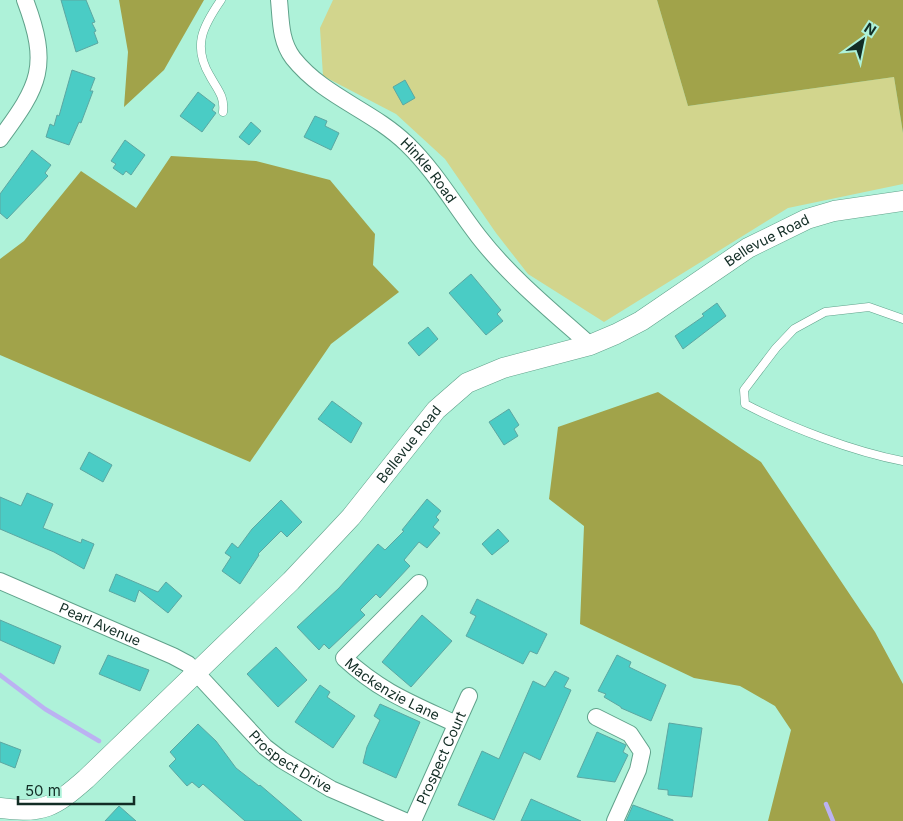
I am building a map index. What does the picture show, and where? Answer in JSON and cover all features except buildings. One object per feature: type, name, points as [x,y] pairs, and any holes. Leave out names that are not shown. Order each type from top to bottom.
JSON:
[{"type":"street","points":[[0,139],[27,102],[36,81],[39,64],[38,43],[25,0]]},
{"type":"street","name":"Hinkle Road","points":[[280,0],[284,42],[305,72],[338,99],[388,128],[410,147],[420,157],[479,238],[502,264],[590,345]]},
{"type":"street","name":"Bellevue Road","points":[[0,808],[36,817],[52,804],[69,794],[197,672],[343,527],[378,485],[425,422],[450,396],[467,383],[485,375],[590,345],[641,320],[726,263],[779,232],[834,211],[903,201]]},
{"type":"street","name":"Pearl Avenue","points":[[0,581],[173,656],[197,672]]},
{"type":"street","name":"Mackenzie Lane","points":[[419,583],[344,658],[372,683],[389,694],[456,724]]},
{"type":"street","name":"Prospect Drive","points":[[197,672],[205,684],[258,740],[282,760],[331,789],[405,821]]},
{"type":"street","name":"Prospect Court","points":[[413,821],[469,696]]},
{"type":"street","points":[[596,717],[630,734],[642,752],[638,770],[615,821]]},
{"type":"lane","points":[[221,0],[209,18],[200,44],[210,76],[221,91],[224,112]]},
{"type":"lane","points":[[903,319],[869,307],[825,312],[794,329],[776,348],[744,390],[745,404],[775,419],[881,457],[903,461]]},
{"type":"green space","points":[[333,0],[657,0],[688,106],[894,77],[903,133],[903,184],[788,208],[604,322],[528,274],[496,233],[445,159],[396,114],[323,76],[320,28]]},
{"type":"shaded area","points":[[119,0],[204,0],[164,70],[124,107],[128,52]]},
{"type":"shaded area","points":[[657,0],[903,0],[903,133],[894,77],[688,106]]},
{"type":"shaded area","points":[[171,156],[256,161],[330,180],[375,234],[373,265],[399,292],[331,344],[250,462],[0,355],[0,259],[24,241],[81,171],[136,208]]},
{"type":"shaded area","points":[[658,392],[761,462],[875,632],[903,684],[903,821],[768,821],[791,730],[775,706],[740,686],[694,678],[580,624],[584,526],[549,499],[558,427]]},
{"type":"waterway","points":[[0,675],[45,709],[99,741]]},
{"type":"waterway","points":[[826,804],[833,821]]}]
